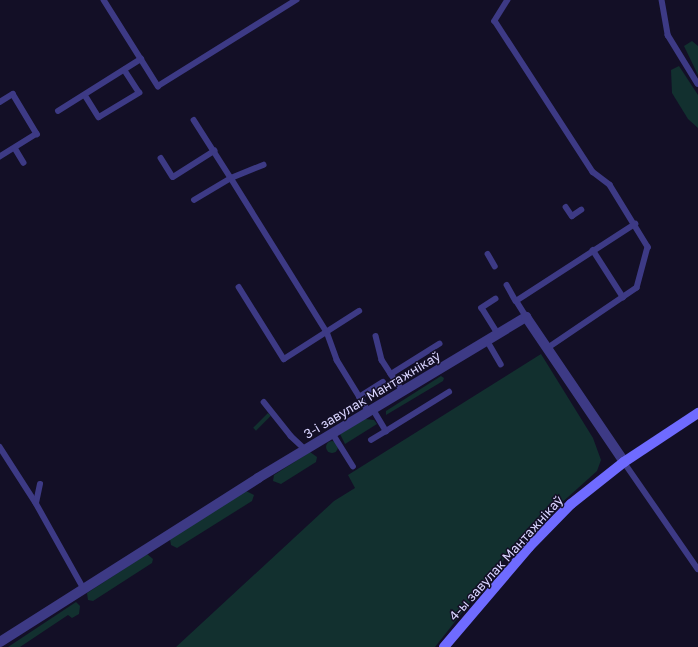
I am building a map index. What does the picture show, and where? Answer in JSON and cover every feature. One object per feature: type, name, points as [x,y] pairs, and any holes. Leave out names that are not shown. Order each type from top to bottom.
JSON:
[{"type":"street","points":[[526,317],[624,462]]},
{"type":"street","name":"3-і завулак Мантажнікаў","points":[[0,642],[83,587],[526,317]]},
{"type":"street","name":"4-ы завулак Мантажнікаў","points":[[445,647],[529,547],[571,504],[624,462],[698,413]]},
{"type":"lane","points":[[104,0],[158,86],[296,0]]},
{"type":"lane","points":[[508,0],[495,21],[593,172],[610,185],[648,247],[637,288],[547,349]]},
{"type":"lane","points":[[662,0],[668,36],[698,84]]},
{"type":"lane","points":[[58,111],[141,59]]},
{"type":"lane","points":[[85,95],[99,117],[139,93],[124,70]]},
{"type":"lane","points":[[0,102],[13,94],[37,134],[0,157]]},
{"type":"lane","points":[[194,120],[327,332],[337,360],[359,397],[386,431]]},
{"type":"lane","points":[[15,148],[24,163]]},
{"type":"lane","points":[[161,158],[173,177],[214,151]]},
{"type":"lane","points":[[194,200],[231,178],[264,165]]},
{"type":"lane","points":[[566,207],[572,216],[581,210]]},
{"type":"lane","points":[[516,301],[635,224]]},
{"type":"lane","points":[[593,250],[623,297]]},
{"type":"lane","points":[[488,254],[495,266]]},
{"type":"lane","points":[[507,285],[526,317]]},
{"type":"lane","points":[[239,287],[284,358],[359,311]]},
{"type":"lane","points":[[496,299],[482,308],[498,334]]},
{"type":"lane","points":[[376,336],[382,360],[403,391]]},
{"type":"lane","points":[[487,340],[501,364]]},
{"type":"lane","points":[[391,374],[438,344]]},
{"type":"lane","points":[[359,397],[383,382]]},
{"type":"lane","points":[[371,440],[449,392]]},
{"type":"lane","points":[[264,402],[291,436],[306,450]]},
{"type":"lane","points":[[332,434],[353,466]]},
{"type":"lane","points":[[0,447],[36,503],[83,587]]},
{"type":"lane","points":[[624,462],[698,569]]},
{"type":"lane","points":[[36,503],[40,484]]},
{"type":"green space","points":[[692,41],[698,46],[698,75],[684,46]]},
{"type":"green space","points":[[679,66],[698,95],[698,128],[688,119],[672,93],[671,70]]},
{"type":"green space","points":[[541,354],[593,438],[601,460],[597,471],[518,542],[435,647],[176,647],[334,501],[355,488],[348,475]]},
{"type":"green space","points":[[441,376],[444,378],[443,381],[386,415],[386,411]]},
{"type":"green space","points":[[268,413],[271,416],[256,431],[253,428]]},
{"type":"green space","points":[[365,419],[374,420],[377,424],[345,444],[340,434]]},
{"type":"green space","points":[[332,441],[336,443],[338,447],[336,451],[332,453],[328,451],[326,447],[328,443]]},
{"type":"green space","points":[[310,452],[317,457],[316,462],[281,484],[273,481],[274,475]]},
{"type":"green space","points":[[246,491],[254,495],[252,501],[177,548],[171,545],[170,539]]},
{"type":"green space","points":[[147,554],[153,559],[152,563],[93,601],[88,600],[87,593]]},
{"type":"green space","points":[[76,602],[80,606],[79,614],[72,618],[68,615],[20,647],[8,647]]}]
